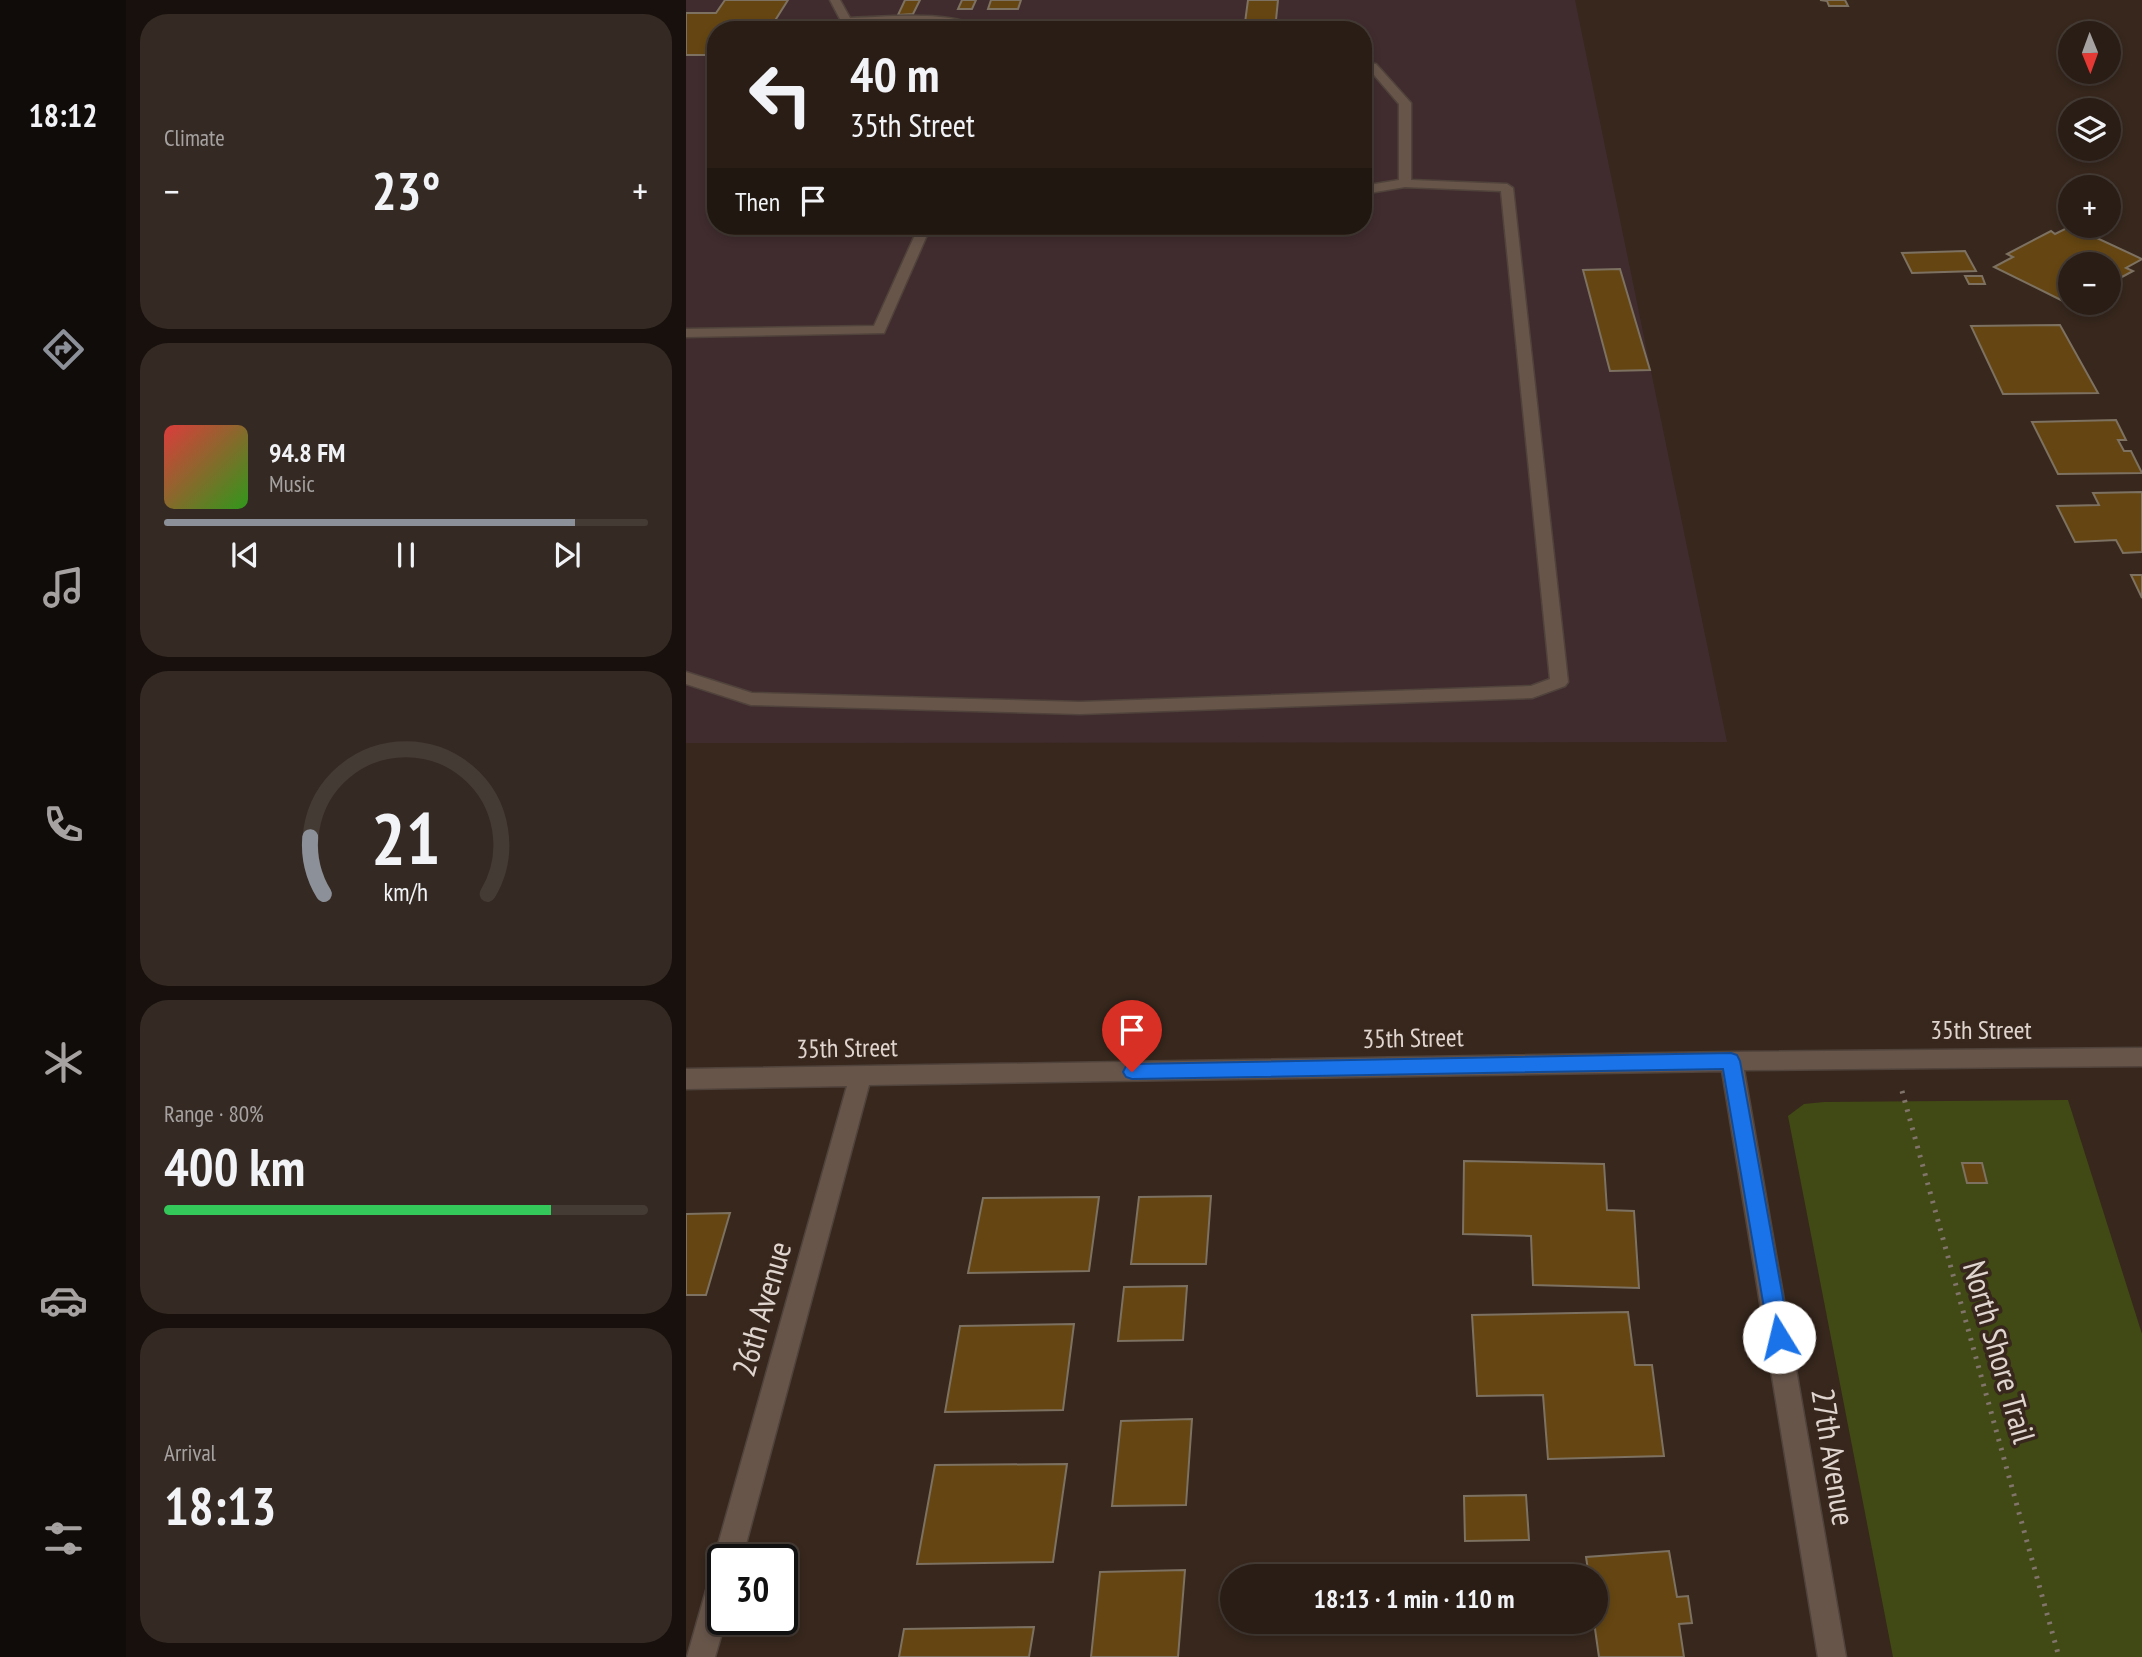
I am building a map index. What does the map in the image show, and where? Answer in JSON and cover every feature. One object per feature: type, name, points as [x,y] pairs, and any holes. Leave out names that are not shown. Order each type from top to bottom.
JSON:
[{"type":"street","points":[[835,0],[846,21]]},
{"type":"street","points":[[1372,66],[1405,103],[1405,183]]},
{"type":"street","points":[[686,678],[751,699],[1080,708],[1532,692],[1559,682],[1507,188],[1405,183],[1372,188]]},
{"type":"street","points":[[686,333],[878,330],[921,235]]},
{"type":"street","name":"35th Street","points":[[686,1079],[1731,1061],[2142,1057]]},
{"type":"street","name":"27th Avenue","points":[[1731,1061],[1744,1124],[1832,1657]]},
{"type":"street","name":"26th Avenue","points":[[732,1544],[841,1156],[860,1076]]},
{"type":"street","points":[[701,1657],[707,1635]]},
{"type":"path","name":"North Shore Trail","points":[[1895,1059],[1910,1124],[2059,1657]]},
{"type":"shaded area","points":[[686,0],[1575,0],[1727,742],[686,743]]},
{"type":"green space","points":[[2068,1100],[2142,1334],[2142,1657],[1893,1657],[1788,1116],[1804,1104],[1824,1102]]},
{"type":"building","points":[[725,0],[788,0],[775,21],[707,21],[707,55],[686,55],[686,13],[716,13]]},
{"type":"building","points":[[905,0],[920,0],[913,14],[898,15]]},
{"type":"building","points":[[962,0],[976,0],[972,9],[958,9]]},
{"type":"building","points":[[991,0],[1021,0],[1018,9],[988,9]]},
{"type":"building","points":[[1248,0],[1278,0],[1276,21],[1245,21]]},
{"type":"building","points":[[1820,0],[1845,0],[1848,6],[1829,6],[1827,1]]},
{"type":"building","points":[[2051,231],[2058,232],[2058,238],[2097,238],[2142,259],[2126,268],[2133,271],[2121,278],[2121,252],[2058,252],[2058,299],[1994,267],[2013,257],[2007,254]]},
{"type":"building","points":[[1965,251],[1976,271],[1912,273],[1902,253]]},
{"type":"building","points":[[1620,269],[1650,370],[1610,371],[1583,270]]},
{"type":"building","points":[[1965,276],[1982,276],[1985,284],[1969,284]]},
{"type":"building","points":[[2060,325],[2098,393],[2003,394],[1971,326]]},
{"type":"building","points":[[2116,420],[2126,440],[2118,440],[2124,451],[2131,451],[2142,473],[2058,474],[2032,422]]},
{"type":"building","points":[[2142,492],[2142,552],[2123,553],[2116,540],[2075,542],[2057,506],[2099,505],[2093,493]]},
{"type":"building","points":[[2131,575],[2142,575],[2142,598]]},
{"type":"building","points":[[1464,1161],[1604,1164],[1607,1210],[1634,1211],[1639,1288],[1533,1285],[1531,1236],[1463,1234]]},
{"type":"building","points":[[1962,1163],[1982,1163],[1987,1183],[1967,1183]]},
{"type":"building","points":[[1211,1196],[1206,1264],[1131,1264],[1139,1197]]},
{"type":"building","points":[[1099,1197],[1089,1271],[968,1273],[983,1198]]},
{"type":"building","points":[[730,1213],[706,1295],[686,1295],[686,1214]]},
{"type":"building","points":[[1187,1286],[1183,1340],[1118,1341],[1124,1287]]},
{"type":"building","points":[[1628,1312],[1635,1365],[1652,1365],[1664,1456],[1548,1459],[1543,1395],[1477,1396],[1472,1315]]},
{"type":"building","points":[[1074,1324],[1063,1410],[945,1412],[960,1326]]},
{"type":"building","points":[[1192,1419],[1186,1505],[1112,1506],[1121,1421]]},
{"type":"building","points":[[1067,1464],[1053,1562],[917,1564],[935,1465]]},
{"type":"building","points":[[1526,1495],[1529,1540],[1465,1541],[1464,1496]]},
{"type":"building","points":[[1669,1551],[1677,1597],[1688,1596],[1692,1623],[1679,1624],[1684,1657],[1599,1657],[1596,1634],[1608,1634],[1608,1564],[1587,1564],[1586,1557]]},
{"type":"building","points":[[1185,1570],[1178,1657],[1091,1657],[1100,1572]]},
{"type":"building","points":[[1034,1627],[1029,1657],[899,1657],[904,1629]]},
{"type":"route","points":[[1132,1072],[1731,1061],[1779,1337]]}]
